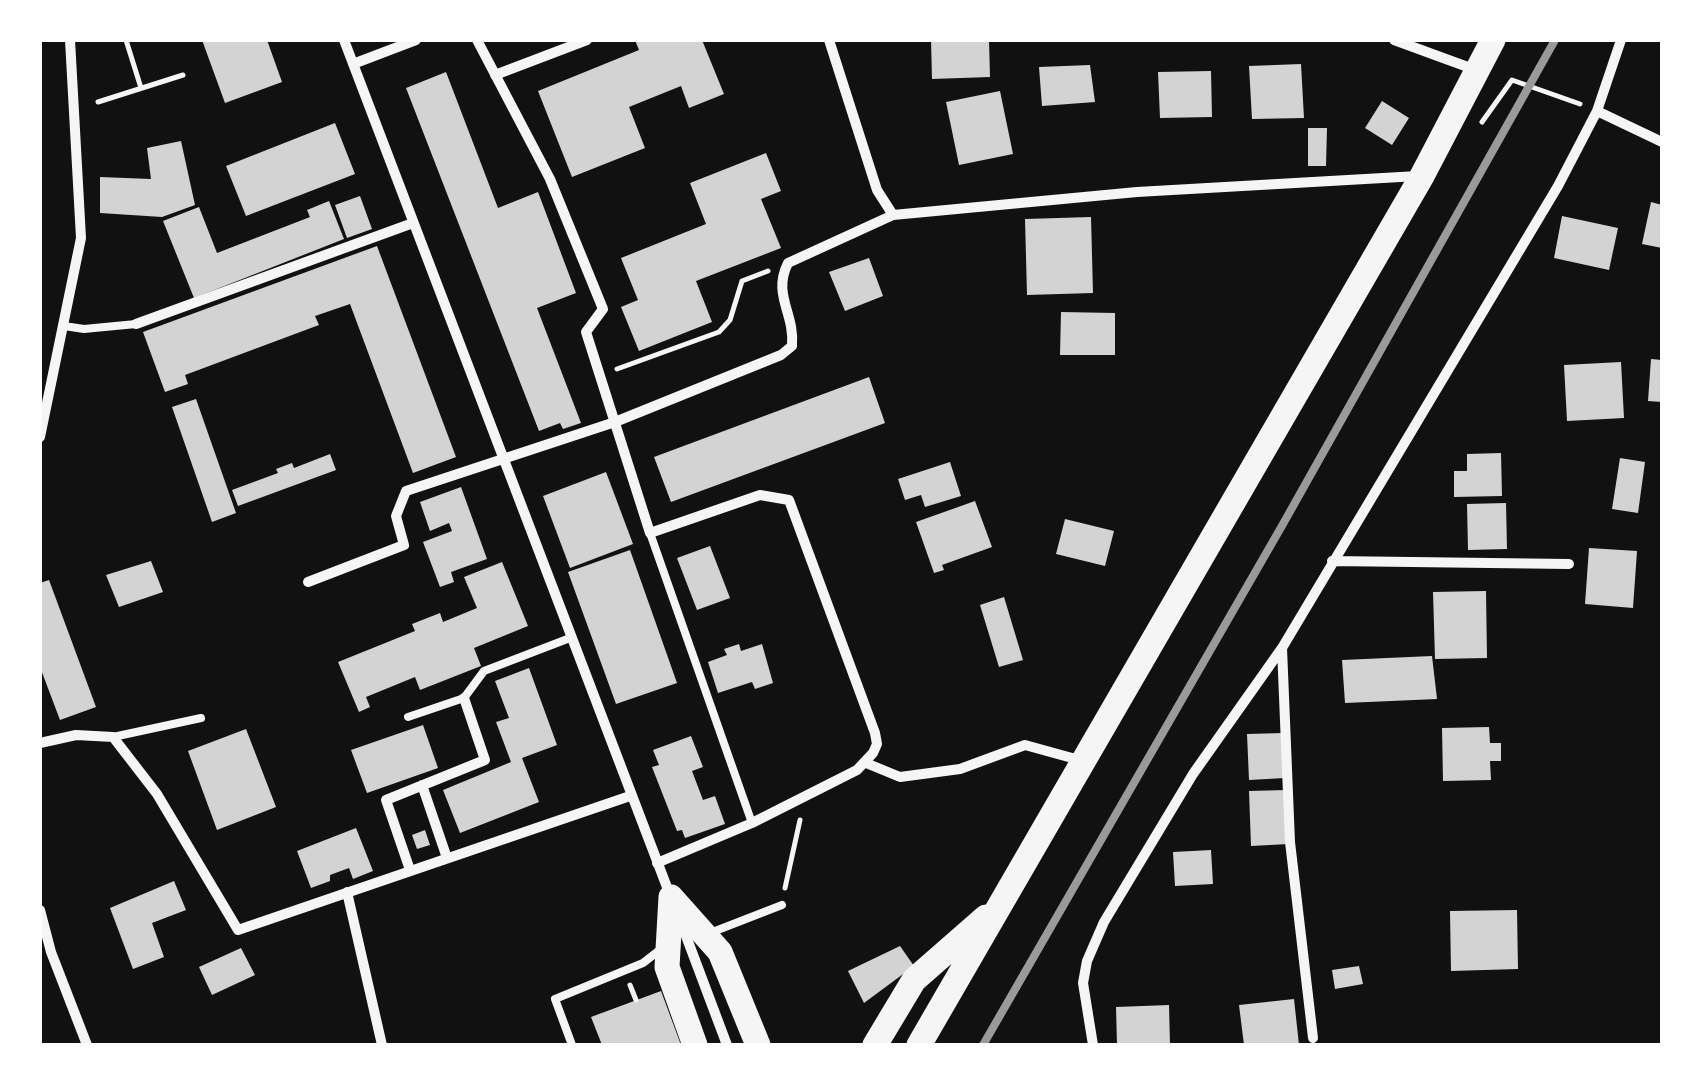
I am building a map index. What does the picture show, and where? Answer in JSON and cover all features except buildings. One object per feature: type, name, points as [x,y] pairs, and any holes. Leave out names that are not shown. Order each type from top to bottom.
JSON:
[{"type":"main road","points":[[919,1045],[1422,176],[1494,40]]},
{"type":"main road","points":[[671,897],[720,952],[758,1045]]},
{"type":"main road","points":[[671,897],[667,967],[694,1045]]},
{"type":"main road","points":[[875,1045],[914,980],[1002,904]]},
{"type":"street","points":[[40,437],[81,238],[70,40]]},
{"type":"street","points":[[344,40],[727,1045]]},
{"type":"street","points":[[353,64],[416,40]]},
{"type":"street","points":[[477,40],[550,179],[603,309],[586,332],[650,533],[760,495],[789,500],[875,732],[877,744],[866,763],[752,824],[657,864]]},
{"type":"street","points":[[495,75],[587,40]]},
{"type":"street","points":[[829,40],[877,190],[893,216]]},
{"type":"street","points":[[1394,40],[1476,70]]},
{"type":"street","points":[[1093,1045],[1083,983],[1087,962],[1104,922],[1193,774],[1282,648],[1558,186],[1596,112],[1621,40]]},
{"type":"street","points":[[1596,112],[1662,142]]},
{"type":"street","points":[[308,582],[404,545],[396,516],[406,492],[614,422],[781,355],[792,346],[793,333],[782,294],[781,278],[788,262],[893,216],[1137,192],[1422,176]]},
{"type":"street","points":[[136,324],[413,224]]},
{"type":"street","points":[[1332,561],[1569,564]]},
{"type":"street","points":[[1282,648],[1290,842],[1313,1038]]},
{"type":"street","points":[[410,870],[386,800],[485,760],[464,698]]},
{"type":"street","points":[[40,743],[76,735],[114,737],[157,794],[238,930],[630,796]]},
{"type":"street","points":[[866,763],[900,777],[960,769],[1025,745],[1084,761]]},
{"type":"street","points":[[422,785],[447,858]]},
{"type":"street","points":[[347,892],[382,1045]]},
{"type":"street","points":[[40,910],[51,952],[87,1045]]},
{"type":"lane","points":[[64,326],[84,330],[136,324]]},
{"type":"lane","points":[[650,533],[752,824]]},
{"type":"lane","points":[[408,717],[464,698],[484,671],[570,638]]},
{"type":"lane","points":[[114,737],[201,718]]},
{"type":"lane","points":[[706,934],[782,905]]},
{"type":"lane","points":[[572,1045],[555,999],[644,963],[669,943]]},
{"type":"path","points":[[126,40],[141,88]]},
{"type":"path","points":[[98,102],[183,75]]},
{"type":"path","points":[[1480,125],[1512,80],[1596,112]]},
{"type":"path","points":[[600,376],[719,332],[730,320],[742,281],[788,262]]},
{"type":"path","points":[[782,905],[805,796]]},
{"type":"railway","points":[[983,1045],[1283,524],[1555,40]]}]
